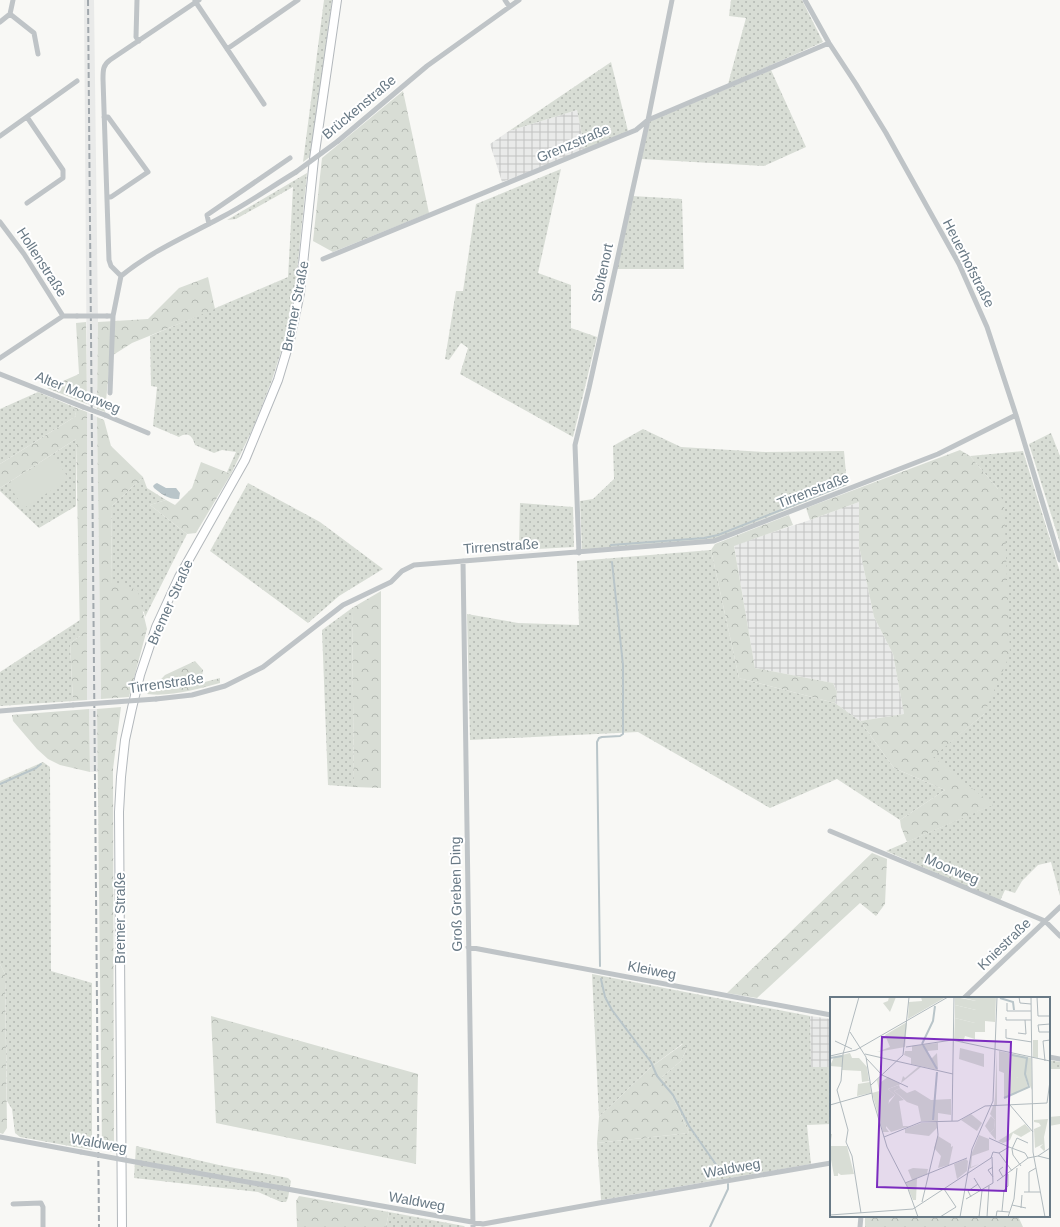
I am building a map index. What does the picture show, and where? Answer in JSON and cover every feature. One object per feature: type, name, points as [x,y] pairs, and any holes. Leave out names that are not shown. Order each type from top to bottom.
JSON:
[{"type":"main road","name":"Bremer Straße","points":[[122,1227],[119,812],[125,740],[140,675],[156,627],[178,576],[246,460],[278,380],[290,340],[300,293],[314,159],[336,0]]},
{"type":"street","points":[[0,22],[10,14],[13,0]]},
{"type":"street","points":[[137,0],[136,37],[139,41]]},
{"type":"street","points":[[226,49],[298,0]]},
{"type":"street","points":[[505,0],[509,6]]},
{"type":"street","name":"Brückenstraße","points":[[121,276],[161,248],[209,224],[296,172],[338,141],[427,66],[519,0]]},
{"type":"street","name":"Stoltenort","points":[[580,553],[574,445],[589,388],[648,120],[672,0]]},
{"type":"street","name":"Heuerhofstraße","points":[[805,0],[829,43],[886,133],[959,264],[987,327],[1016,415],[1060,560]]},
{"type":"street","points":[[110,393],[113,316],[121,276],[111,266],[109,260],[102,79],[106,63],[196,1],[226,49],[264,104]]},
{"type":"street","points":[[10,14],[34,33],[38,54]]},
{"type":"street","name":"Grenzstraße","points":[[323,259],[636,130],[648,120],[829,43]]},
{"type":"street","points":[[0,136],[77,82]]},
{"type":"street","points":[[27,117],[63,170],[63,178],[27,203]]},
{"type":"street","points":[[104,117],[108,117],[148,172],[111,197],[107,197]]},
{"type":"street","points":[[209,224],[207,215],[290,158]]},
{"type":"street","name":"Hollenstraße","points":[[0,222],[24,254],[63,316]]},
{"type":"street","points":[[0,358],[63,316],[113,316]]},
{"type":"street","name":"Alter Moorweg","points":[[0,374],[148,433]]},
{"type":"street","name":"Tirrenstraße","points":[[0,711],[192,695],[225,686],[263,667],[343,605],[391,582],[402,571],[414,565],[580,553],[714,541],[938,454],[1016,415]]},
{"type":"street","name":"Groß Greben Ding","points":[[463,561],[473,1225]]},
{"type":"street","name":"Moorweg","points":[[830,831],[1045,921],[1060,936]]},
{"type":"street","name":"Kniestraße","points":[[965,997],[1060,907]]},
{"type":"street","name":"Kleiweg","points":[[468,947],[830,1015]]},
{"type":"street","points":[[1050,1056],[1060,1059]]},
{"type":"street","name":"Waldweg","points":[[0,1137],[473,1225],[830,1163]]},
{"type":"street","points":[[13,1204],[41,1203],[43,1207],[43,1227]]},
{"type":"street","points":[[860,1227],[861,1217]]},
{"type":"shaded area","points":[[84,0],[94,0],[98,322],[97,409],[87,404]]},
{"type":"shaded area","points":[[577,110],[585,150],[502,182],[490,144],[509,131]]},
{"type":"shaded area","points":[[87,412],[97,417],[101,699],[87,700]]},
{"type":"shaded area","points":[[859,502],[859,546],[874,617],[893,654],[904,714],[860,721],[835,703],[837,692],[833,683],[755,668],[734,545]]},
{"type":"shaded area","points":[[89,709],[97,709],[98,772],[90,772]]},
{"type":"shaded area","points":[[810,1016],[830,1019],[830,1067],[811,1067]]},
{"type":"green space","points":[[324,0],[332,0],[311,156],[303,162]]},
{"type":"green space","points":[[731,0],[802,0],[823,42],[728,84],[746,18],[729,16]]},
{"type":"green space","points":[[611,62],[628,131],[585,150],[577,110],[509,131]]},
{"type":"green space","points":[[771,70],[806,147],[764,166],[641,159],[650,121]]},
{"type":"green space","points":[[403,91],[429,213],[333,252],[313,241],[322,158]]},
{"type":"green space","points":[[561,169],[538,273],[571,285],[571,328],[597,337],[573,437],[460,374],[468,348],[461,343],[449,360],[445,359],[456,291],[463,291],[476,204]]},
{"type":"green space","points":[[307,173],[295,292],[285,339],[272,380],[253,428],[231,474],[227,472],[236,452],[222,450],[214,453],[195,445],[189,435],[179,437],[153,426],[157,387],[151,386],[150,336],[288,277],[293,187],[236,219],[227,220]]},
{"type":"green space","points":[[633,196],[682,199],[684,269],[616,269]]},
{"type":"green space","points":[[208,277],[215,309],[132,343],[110,357],[105,412],[97,409],[98,322],[148,319],[179,288]]},
{"type":"green space","points":[[86,322],[87,404],[47,388],[79,374],[76,323]]},
{"type":"green space","points":[[38,392],[74,407],[76,416],[0,464],[0,409]]},
{"type":"green space","points":[[74,407],[87,412],[87,700],[73,701],[70,643],[80,636],[76,439],[0,488],[0,464],[76,416]]},
{"type":"green space","points":[[97,417],[104,420],[111,446],[143,477],[112,506],[111,584],[126,585],[138,591],[147,629],[129,697],[101,699]]},
{"type":"green space","points":[[643,429],[681,447],[765,452],[844,451],[847,485],[714,539],[582,550],[580,501],[593,499],[614,479],[613,446]]},
{"type":"green space","points":[[1051,433],[1060,456],[1060,543],[1029,444]]},
{"type":"green space","points":[[76,439],[76,506],[39,528],[0,491],[0,488]]},
{"type":"green space","points":[[960,450],[970,456],[998,489],[1004,504],[1010,654],[984,714],[933,757],[993,805],[907,842],[900,820],[945,790],[894,768],[860,721],[904,714],[893,654],[874,617],[859,546],[859,502],[810,520],[806,508]]},
{"type":"green space","points":[[1023,451],[1060,572],[1060,896],[1051,862],[1038,865],[1022,881],[1015,893],[1005,890],[1000,901],[886,851],[992,805],[932,757],[984,714],[998,489],[970,456]]},
{"type":"green space","points":[[53,455],[69,479],[24,508],[8,484]]},
{"type":"green space","points":[[201,462],[231,474],[196,533],[187,534],[150,505],[166,500],[175,505],[192,488]]},
{"type":"green space","points":[[143,477],[147,488],[166,500],[150,505],[187,534],[145,617],[144,612],[111,585],[112,506]]},
{"type":"green space","points":[[248,483],[320,522],[383,569],[339,596],[308,623],[210,551]]},
{"type":"green space","points":[[520,503],[573,507],[574,547],[519,550]]},
{"type":"green space","points":[[789,515],[793,525],[734,546],[755,668],[833,683],[837,692],[835,703],[739,678],[711,550],[715,544]]},
{"type":"green space","points":[[711,550],[739,678],[835,703],[860,721],[894,768],[945,790],[900,820],[837,779],[770,808],[638,732],[470,740],[467,614],[518,623],[579,625],[577,561]]},
{"type":"green space","points":[[381,591],[381,788],[354,787],[352,608]]},
{"type":"green space","points":[[352,608],[354,787],[328,785],[322,630]]},
{"type":"green space","points":[[80,620],[80,636],[70,643],[73,701],[0,706],[0,672]]},
{"type":"green space","points":[[195,661],[203,670],[201,683],[220,678],[220,683],[175,693],[156,695],[147,694],[165,675]]},
{"type":"green space","points":[[121,707],[113,769],[114,1152],[102,1150],[97,709]]},
{"type":"green space","points":[[89,709],[90,772],[60,765],[48,759],[37,749],[13,721],[12,715]]},
{"type":"green space","points":[[43,762],[50,767],[51,971],[92,983],[92,1150],[20,1137],[15,1133],[12,1109],[7,1101],[5,974],[0,964],[0,781]]},
{"type":"green space","points":[[872,853],[887,859],[885,904],[876,916],[860,903],[757,998],[727,993]]},
{"type":"green space","points":[[0,964],[5,974],[7,1128],[3,1134],[0,1133]]},
{"type":"green space","points":[[592,974],[810,1016],[811,1067],[830,1067],[830,1124],[807,1125],[811,1164],[601,1200],[597,1143],[689,1133],[662,1077],[681,1061],[687,1048],[682,1044],[651,1067],[599,1117]]},
{"type":"green space","points":[[211,1016],[418,1074],[416,1164],[216,1123]]},
{"type":"green space","points":[[683,1044],[687,1048],[681,1061],[662,1077],[689,1133],[597,1143],[599,1117],[651,1067]]},
{"type":"green space","points":[[1050,1060],[1060,1062],[1060,1069],[1050,1069]]},
{"type":"green space","points":[[1060,1116],[1060,1124],[1050,1126],[1050,1117]]},
{"type":"green space","points":[[136,1146],[219,1165],[288,1178],[291,1181],[288,1198],[286,1202],[281,1202],[258,1192],[134,1178]]},
{"type":"green space","points":[[299,1196],[389,1212],[386,1227],[297,1227],[296,1201]]},
{"type":"green space","points":[[389,1212],[464,1226],[465,1227],[386,1227]]},
{"type":"green space","points":[[865,1217],[1018,1217],[1023,1227],[865,1227]]},
{"type":"water","points":[[157,483],[166,488],[176,488],[180,493],[179,499],[169,498],[154,488],[153,486]]},
{"type":"waterway","points":[[611,545],[704,538],[718,535],[844,485]]},
{"type":"waterway","points":[[600,966],[597,742],[599,738],[602,737],[620,736],[623,734],[623,665],[612,562]]},
{"type":"waterway","points":[[0,784],[36,768],[41,764]]},
{"type":"waterway","points":[[601,979],[605,997],[612,1010],[651,1062],[657,1076],[673,1095],[689,1126],[724,1176]]},
{"type":"waterway","points":[[710,1227],[728,1189],[728,1184]]},
{"type":"railway","points":[[88,0],[99,1227]]}]
